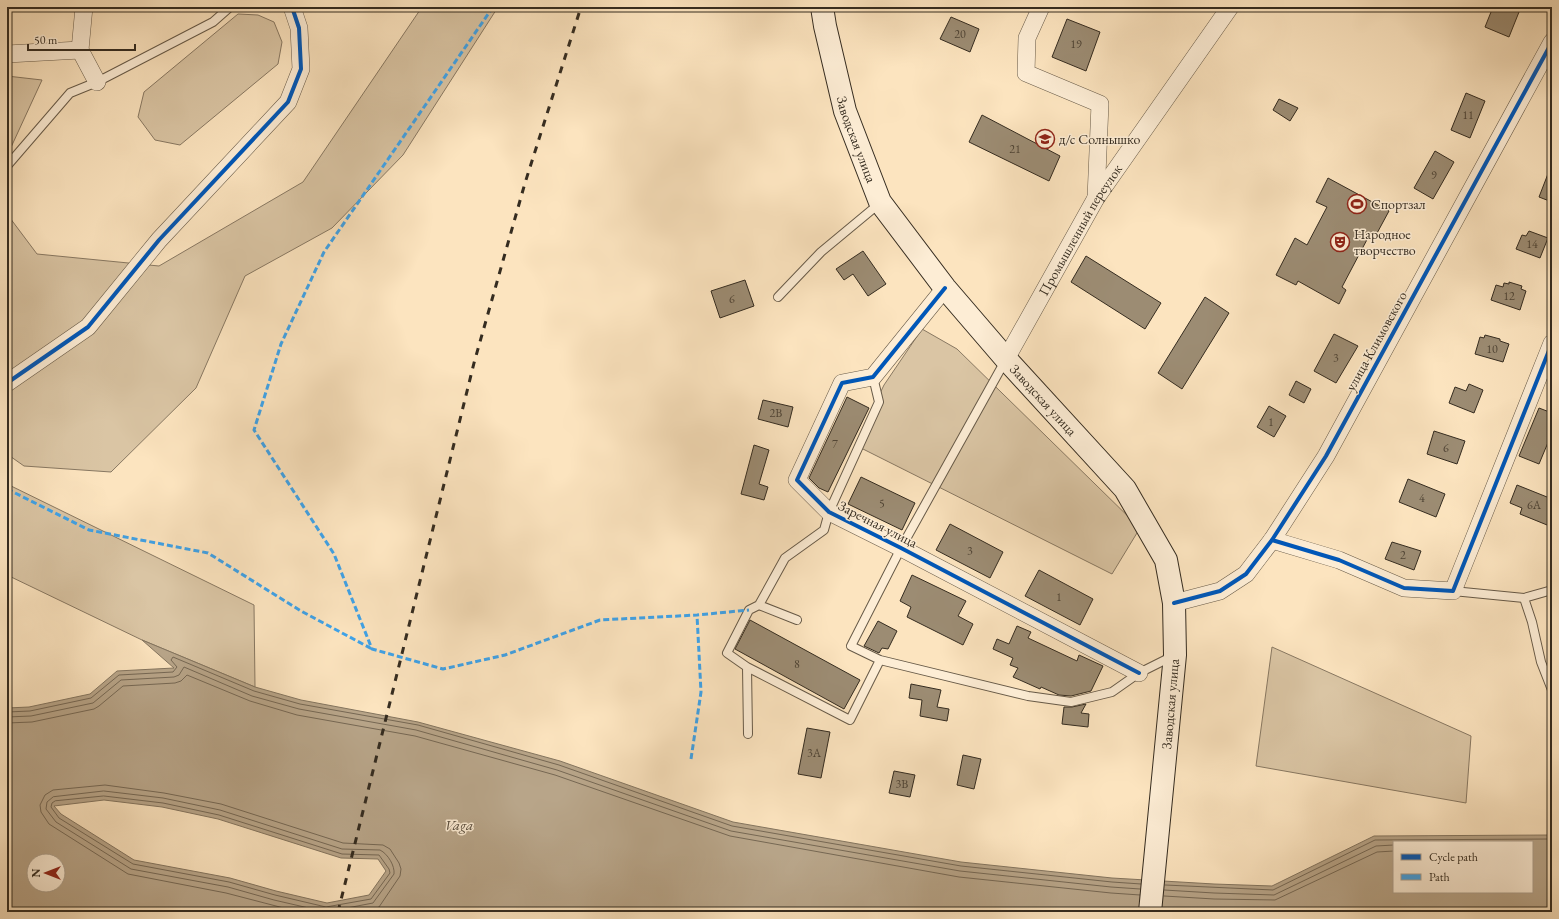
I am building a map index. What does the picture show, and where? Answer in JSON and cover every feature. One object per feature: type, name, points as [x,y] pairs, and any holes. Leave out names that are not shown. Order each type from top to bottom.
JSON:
[{"type":"main road","name":"Заводская улица","points":[[822,7],[845,111],[880,202],[945,288],[1006,359],[1125,489],[1166,560],[1174,603],[1174,655],[1150,912]]},
{"type":"street","points":[[84,7],[80,50],[97,82]]},
{"type":"street","points":[[7,383],[88,327],[159,240],[288,102],[301,69],[299,28],[292,7]]},
{"type":"street","points":[[1041,7],[1026,38],[1026,73],[1100,104],[1096,198]]},
{"type":"street","name":"Промышленный переулок","points":[[1006,359],[1096,198],[1230,7]]},
{"type":"street","name":"улица Климовского","points":[[1174,603],[1220,591],[1246,574],[1272,540],[1326,456],[1552,42]]},
{"type":"street","points":[[7,54],[80,50]]},
{"type":"street","points":[[873,377],[945,288]]},
{"type":"street","points":[[1272,540],[1339,560],[1404,588],[1453,591],[1552,343]]},
{"type":"street","name":"Заречная улица","points":[[873,377],[842,383],[797,480],[829,512],[901,548],[1139,673]]},
{"type":"lane","points":[[7,166],[70,94],[97,82],[214,22],[230,7]]},
{"type":"lane","points":[[778,297],[822,252],[880,202]]},
{"type":"lane","points":[[1006,359],[901,548],[851,646],[880,660],[1028,696],[1071,702],[1112,692],[1139,673],[1174,655]]},
{"type":"lane","points":[[873,377],[879,402],[829,512],[824,530],[785,558],[759,605],[749,610],[727,653],[748,667],[850,720],[880,660]]},
{"type":"lane","points":[[1453,591],[1524,598],[1552,590]]},
{"type":"lane","points":[[1524,598],[1532,622],[1541,662],[1552,690]]},
{"type":"lane","points":[[759,605],[797,620]]},
{"type":"lane","points":[[748,667],[748,734]]},
{"type":"shaded area","points":[[422,7],[498,7],[403,155],[332,228],[245,276],[196,388],[111,472],[24,466],[7,454],[7,214],[37,254],[159,266],[303,182]]},
{"type":"shaded area","points":[[238,14],[258,15],[274,22],[282,42],[278,64],[180,145],[155,140],[138,117],[144,92]]},
{"type":"shaded area","points":[[7,76],[42,80],[7,156]]},
{"type":"shaded area","points":[[922,329],[957,349],[1140,528],[1112,574],[855,445],[884,385]]},
{"type":"shaded area","points":[[7,484],[254,605],[255,687],[142,640],[7,575]]},
{"type":"shaded area","points":[[1272,647],[1471,736],[1466,803],[1256,766]]},
{"type":"water","name":"Vaga","points":[[142,640],[255,687],[301,700],[418,722],[560,761],[733,822],[961,862],[1112,878],[1272,886],[1374,836],[1552,835],[1552,912],[7,912],[7,708],[29,707],[90,694],[117,671],[174,668]],"holes":[[[104,800],[162,807],[218,819],[341,858],[378,859],[386,871],[369,895],[327,903],[230,878],[134,860],[61,814],[54,806]]]},
{"type":"building","points":[[1493,7],[1521,7],[1509,37],[1485,27]]},
{"type":"building","points":[[951,17],[979,29],[970,52],[940,39]]},
{"type":"building","points":[[1067,19],[1100,32],[1086,71],[1052,57]]},
{"type":"building","points":[[1466,93],[1485,101],[1470,138],[1451,130]]},
{"type":"building","points":[[1279,99],[1298,108],[1290,121],[1273,110]]},
{"type":"building","points":[[982,115],[1060,156],[1049,181],[969,142]]},
{"type":"building","points":[[1435,151],[1454,162],[1433,199],[1414,188]]},
{"type":"building","points":[[1552,166],[1552,202],[1539,197]]},
{"type":"building","points":[[1328,178],[1389,211],[1376,235],[1371,232],[1342,287],[1346,290],[1339,304],[1298,281],[1296,285],[1276,275],[1295,238],[1307,245],[1327,207],[1316,202]]},
{"type":"building","points":[[1529,231],[1548,238],[1540,258],[1516,249],[1522,235],[1526,236]]},
{"type":"building","points":[[863,251],[886,284],[868,296],[853,274],[844,280],[836,269]]},
{"type":"building","points":[[1086,256],[1161,303],[1145,329],[1071,282]]},
{"type":"building","points":[[745,280],[754,306],[720,318],[711,291]]},
{"type":"building","points":[[1509,282],[1522,286],[1521,289],[1526,291],[1520,310],[1491,300],[1496,285],[1503,287],[1504,283],[1509,284]]},
{"type":"building","points":[[1205,297],[1229,313],[1182,389],[1158,373]]},
{"type":"building","points":[[1334,334],[1358,346],[1336,383],[1314,371]]},
{"type":"building","points":[[1485,335],[1500,339],[1500,341],[1509,344],[1503,362],[1475,354],[1480,337],[1484,338]]},
{"type":"building","points":[[1296,381],[1311,389],[1304,403],[1289,395]]},
{"type":"building","points":[[1469,384],[1483,390],[1474,413],[1449,403],[1455,387],[1466,391]]},
{"type":"building","points":[[847,397],[869,408],[828,492],[819,488],[809,478]]},
{"type":"building","points":[[763,400],[793,407],[788,427],[758,419]]},
{"type":"building","points":[[1269,406],[1286,416],[1274,437],[1257,427]]},
{"type":"building","points":[[1539,408],[1552,413],[1552,433],[1539,464],[1519,456]]},
{"type":"building","points":[[1434,431],[1465,441],[1457,464],[1427,454]]},
{"type":"building","points":[[754,445],[769,450],[759,484],[768,487],[764,500],[741,494]]},
{"type":"building","points":[[861,477],[915,503],[902,530],[848,504]]},
{"type":"building","points":[[1408,479],[1445,494],[1436,517],[1399,502]]},
{"type":"building","points":[[1517,485],[1552,499],[1552,527],[1520,514],[1522,508],[1510,503]]},
{"type":"building","points":[[950,524],[1003,552],[990,578],[936,550]]},
{"type":"building","points":[[1392,542],[1421,551],[1414,570],[1385,559]]},
{"type":"building","points":[[1039,570],[1093,599],[1080,625],[1025,596]]},
{"type":"building","points":[[912,575],[966,601],[958,616],[973,624],[963,645],[907,617],[911,607],[900,601]]},
{"type":"building","points":[[750,620],[860,680],[844,709],[735,649]]},
{"type":"building","points":[[878,621],[897,631],[888,649],[882,648],[879,653],[864,646]]},
{"type":"building","points":[[1017,626],[1031,632],[1028,638],[1077,661],[1079,655],[1103,666],[1091,691],[1071,696],[1059,695],[1041,687],[1040,689],[1013,677],[1018,668],[1010,665],[1013,658],[993,649],[997,639],[1009,644]]},
{"type":"building","points":[[911,684],[941,690],[937,707],[949,709],[947,721],[920,716],[922,700],[909,698]]},
{"type":"building","points":[[1086,704],[1081,713],[1089,714],[1088,727],[1062,724],[1064,707]]},
{"type":"building","points":[[807,728],[830,732],[821,778],[798,774]]},
{"type":"building","points":[[963,755],[981,759],[974,789],[957,785]]},
{"type":"building","points":[[894,771],[915,775],[910,797],[889,793]]},
{"type":"railway","points":[[338,912],[474,363],[525,183],[581,7]]},
{"type":"marked path","points":[[493,7],[324,252],[281,344],[254,430],[334,554],[372,649],[443,669],[505,655],[600,620],[697,615],[749,610]]},
{"type":"marked path","points":[[7,489],[89,530],[208,553],[301,611],[372,649]]},
{"type":"marked path","points":[[691,759],[701,692],[697,615]]},
{"type":"cycle path","points":[[7,383],[88,327],[159,240],[288,102],[301,69],[299,28],[292,7]]},
{"type":"cycle path","points":[[1174,603],[1220,591],[1246,574],[1272,540],[1326,456],[1552,42]]},
{"type":"cycle path","points":[[945,288],[873,377],[842,383],[797,480],[829,512],[901,548],[1139,673]]},
{"type":"cycle path","points":[[1272,540],[1339,560],[1404,588],[1453,591],[1552,343]]},
{"type":"place","name":"д/с Солнышко","points":[[1045,139]]},
{"type":"place","name":"Спортзал","points":[[1357,204]]},
{"type":"place","name":"Народное творчество","points":[[1340,242]]}]
